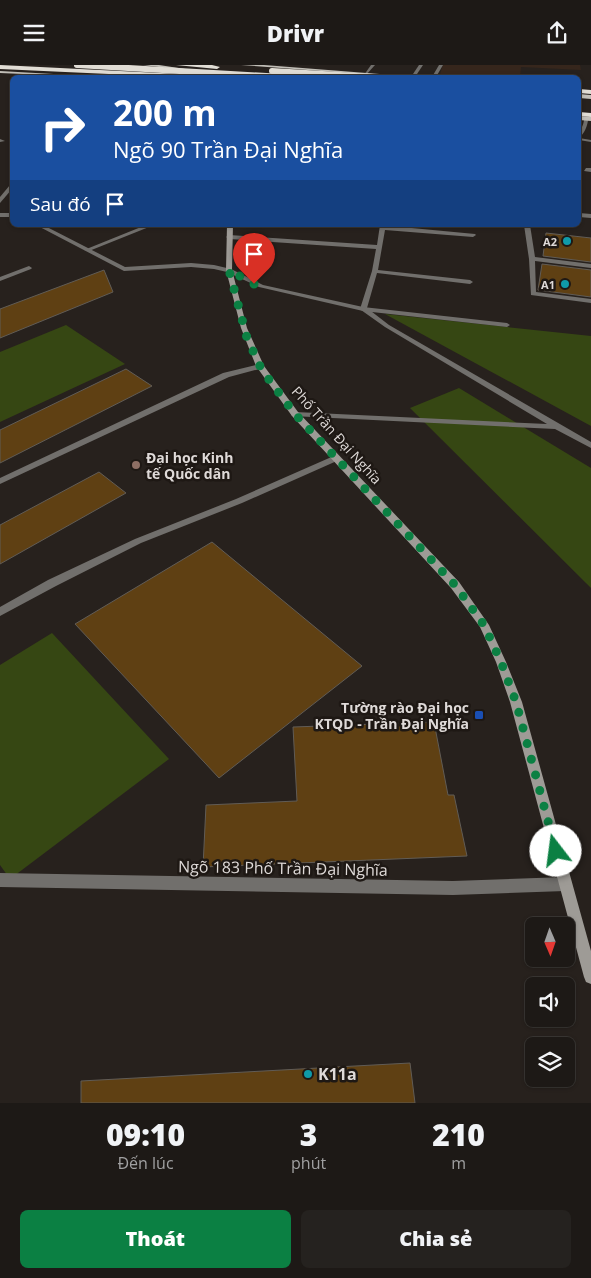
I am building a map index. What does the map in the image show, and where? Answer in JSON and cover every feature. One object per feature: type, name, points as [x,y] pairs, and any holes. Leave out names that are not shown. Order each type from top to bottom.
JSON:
[{"type":"highway","points":[[77,65],[249,75]]},
{"type":"highway","points":[[179,65],[340,75]]},
{"type":"highway","points":[[0,69],[86,75]]},
{"type":"highway","points":[[0,69],[150,75]]},
{"type":"highway","points":[[583,93],[591,98]]},
{"type":"main road","points":[[145,65],[258,75]]},
{"type":"main road","points":[[243,65],[381,75]]},
{"type":"main road","points":[[0,69],[45,75]]},
{"type":"street","points":[[365,74],[373,65]]},
{"type":"street","points":[[581,133],[586,123],[586,116]]},
{"type":"street","points":[[0,201],[10,188]]},
{"type":"street","points":[[43,227],[124,269],[191,265],[229,270],[254,284],[363,309],[507,325]]},
{"type":"street","points":[[87,250],[146,227]]},
{"type":"street","name":"Phố Trần Đại Nghĩa","points":[[230,227],[229,270],[244,328],[260,366],[295,414],[455,585],[484,625],[516,702],[591,977]]},
{"type":"street","points":[[363,309],[375,271],[383,227],[473,235]]},
{"type":"street","points":[[527,227],[532,259],[533,294],[591,301]]},
{"type":"street","points":[[229,237],[380,247]]},
{"type":"street","points":[[532,259],[591,266]]},
{"type":"street","points":[[0,279],[29,268]]},
{"type":"street","points":[[375,271],[470,282]]},
{"type":"street","points":[[363,309],[387,326],[591,445]]},
{"type":"street","points":[[0,481],[226,375],[260,366]]},
{"type":"street","points":[[295,414],[558,427]]},
{"type":"street","points":[[0,612],[52,583],[138,541],[239,501],[336,458]]},
{"type":"street","name":"Ngõ 183 Phố Trần Đại Nghĩa","points":[[0,880],[453,888],[565,884]]},
{"type":"shaded area","points":[[443,65],[580,65],[581,70],[521,67],[520,75],[440,74]]},
{"type":"green space","points":[[385,314],[591,336],[591,426]]},
{"type":"green space","points":[[66,325],[125,364],[0,422],[0,352]]},
{"type":"green space","points":[[459,388],[591,468],[591,588],[410,408]]},
{"type":"green space","points":[[52,633],[169,759],[10,879],[0,865],[0,665]]},
{"type":"building","points":[[546,233],[591,238],[591,262],[543,256]]},
{"type":"building","name":"A1","points":[[542,264],[591,270],[591,297],[538,290]]},
{"type":"building","points":[[104,270],[113,292],[0,338],[0,309]]},
{"type":"building","points":[[126,369],[152,386],[0,463],[0,430]]},
{"type":"building","points":[[99,472],[126,493],[0,564],[0,525]]},
{"type":"building","points":[[212,542],[362,666],[219,778],[75,624]]},
{"type":"building","points":[[434,722],[448,795],[454,795],[467,856],[203,867],[206,805],[297,801],[293,727]]},
{"type":"building","name":"K11a","points":[[410,1063],[415,1103],[81,1103],[81,1081]]},
{"type":"place","name":"A2","points":[[567,241]]},
{"type":"place","name":"A1","points":[[565,284]]},
{"type":"place","name":"Đại học Kinh tế Quốc dân","points":[[136,465]]},
{"type":"place","name":"Tường rào Đại học KTQD - Trần Đại Nghĩa","points":[[479,715]]},
{"type":"place","name":"K11a","points":[[308,1074]]},
{"type":"route","points":[[254,284],[229,270],[244,328],[260,366],[295,414],[455,585],[484,625],[516,702],[556,851]]}]
